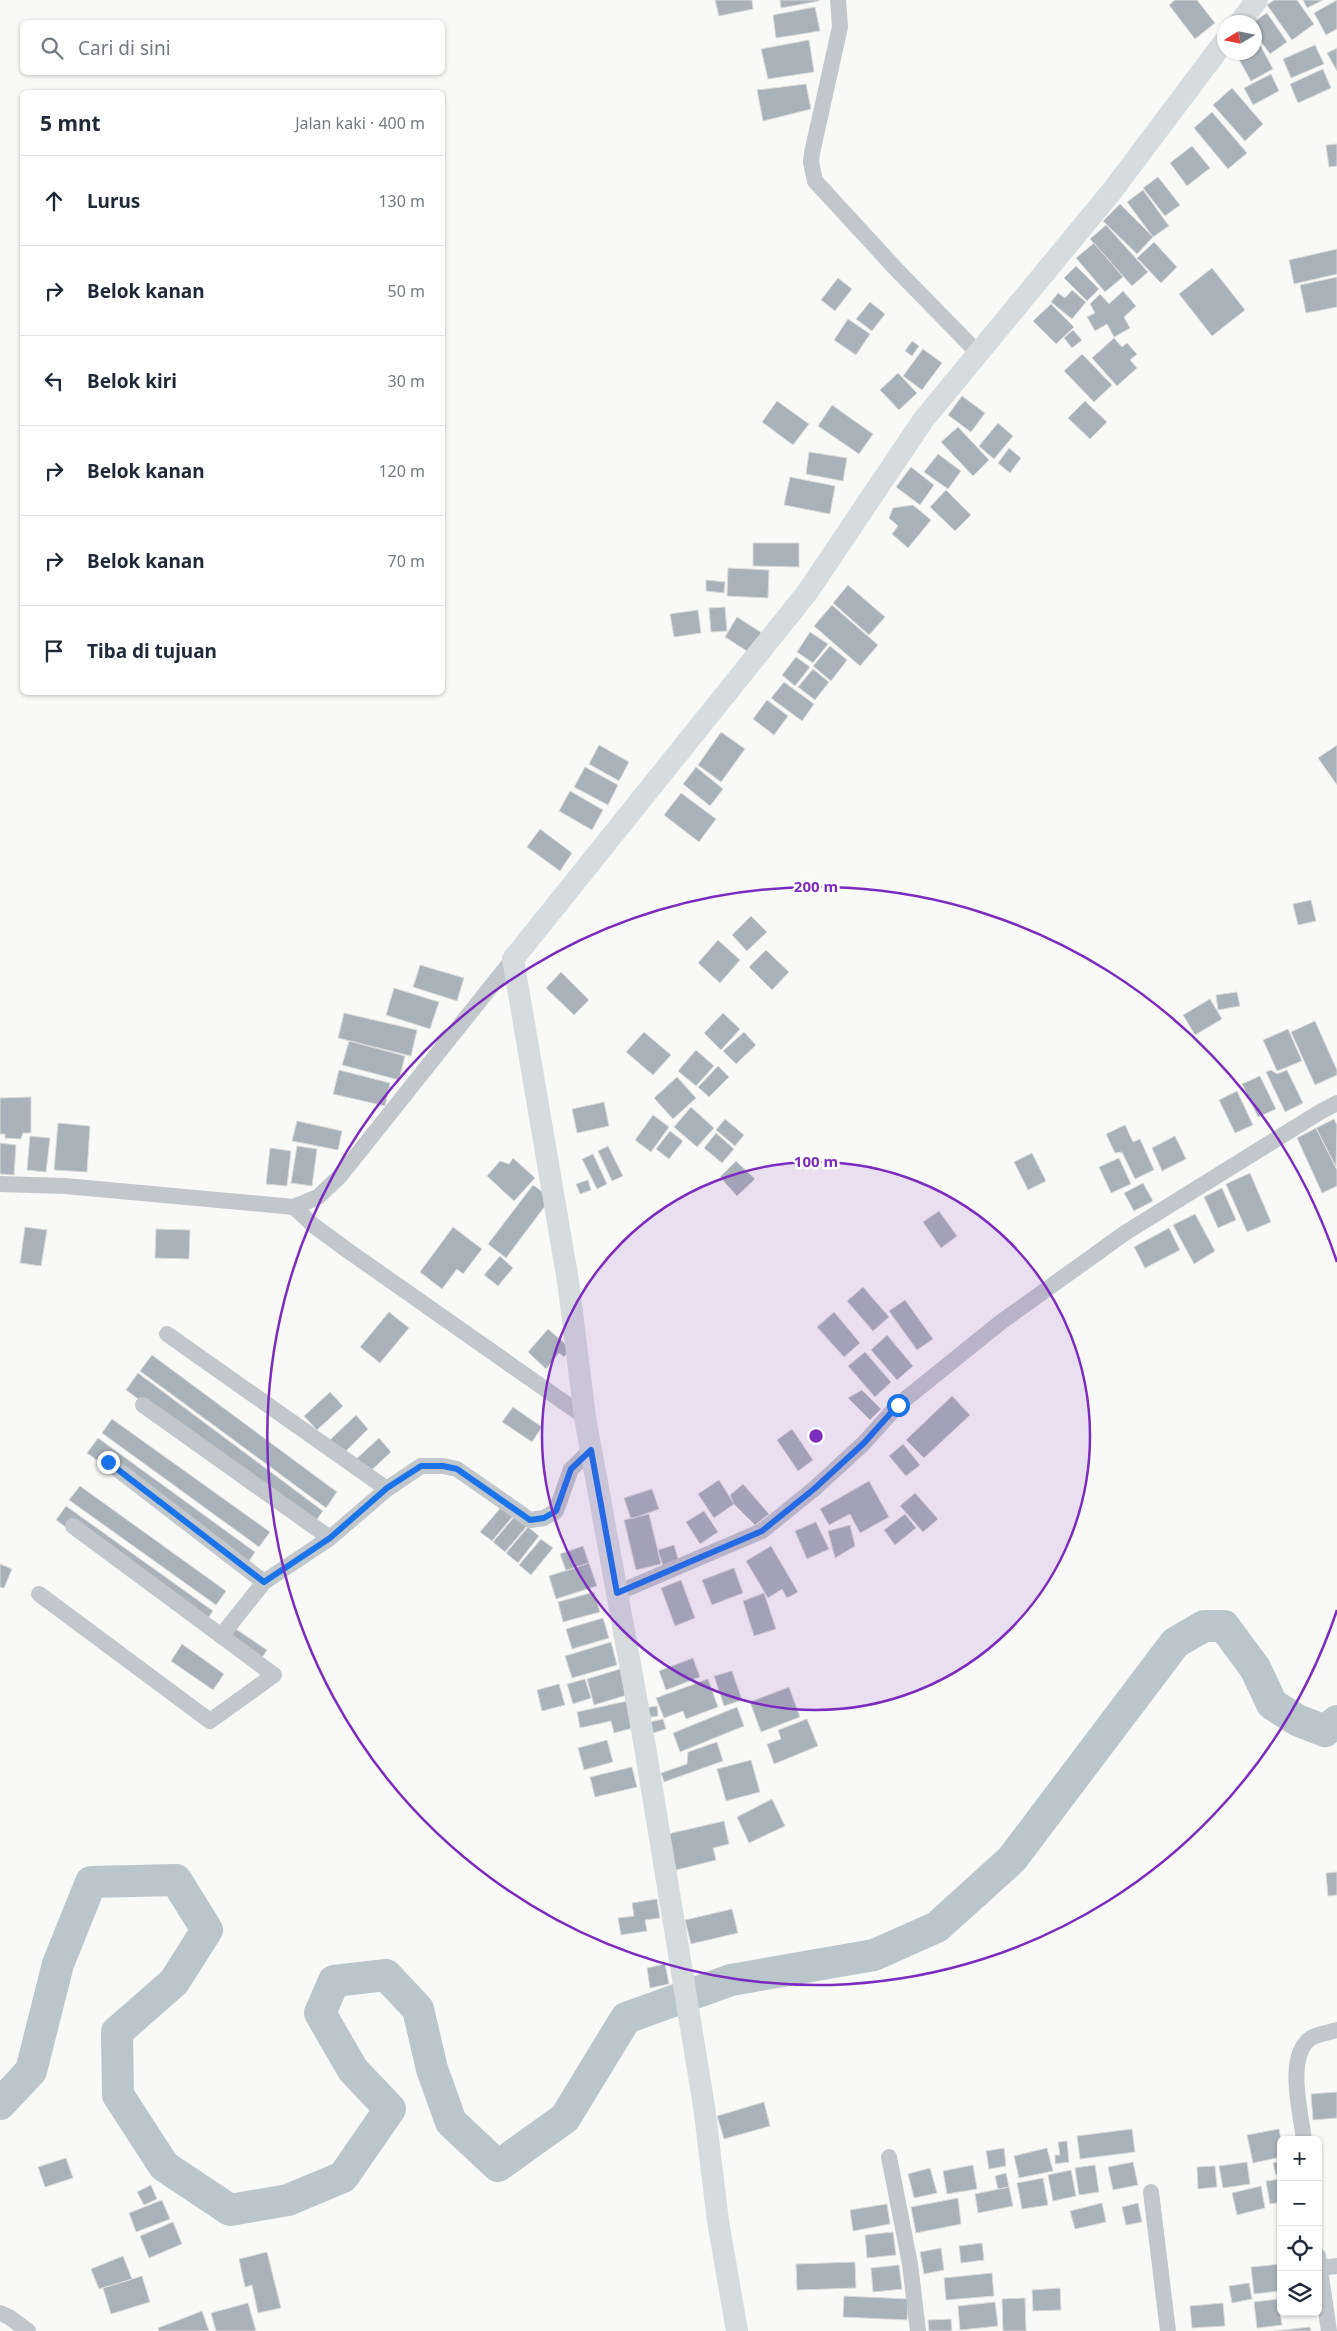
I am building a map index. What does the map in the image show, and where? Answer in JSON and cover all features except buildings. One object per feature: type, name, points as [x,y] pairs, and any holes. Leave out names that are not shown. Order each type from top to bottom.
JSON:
[{"type":"street","points":[[838,0],[840,27],[812,153],[811,162],[816,181],[895,268],[978,353]]},
{"type":"street","points":[[1245,15],[1257,0]]},
{"type":"street","points":[[0,1184],[65,1186],[294,1207],[318,1197],[340,1176],[806,594],[924,419],[1112,191],[1217,51]]},
{"type":"street","points":[[513,959],[568,1281],[585,1417],[617,1593],[704,2106],[723,2260],[737,2331]]},
{"type":"street","points":[[617,1593],[762,1531],[814,1489],[857,1450],[898,1405],[1001,1322],[1125,1233],[1337,1103]]},
{"type":"street","points":[[294,1207],[313,1225],[347,1250],[585,1417]]},
{"type":"street","points":[[167,1334],[387,1488]]},
{"type":"street","points":[[143,1404],[330,1538]]},
{"type":"street","points":[[221,1636],[264,1582],[330,1538],[387,1488],[421,1466],[443,1466],[457,1469],[530,1520],[539,1520],[556,1511],[571,1469],[591,1450]]},
{"type":"street","points":[[108,1462],[264,1582]]},
{"type":"street","points":[[39,1594],[210,1721],[274,1675],[73,1526]]},
{"type":"street","points":[[1304,2136],[1296,2074],[1300,2049],[1311,2038],[1337,2030]]},
{"type":"street","points":[[889,2157],[910,2264],[918,2331]]},
{"type":"street","points":[[1151,2192],[1168,2331]]},
{"type":"street","points":[[1322,2263],[1337,2266]]},
{"type":"street","points":[[1320,2271],[1329,2331]]},
{"type":"street","points":[[0,2313],[10,2317],[28,2331]]},
{"type":"waterway","points":[[0,2104],[31,2071],[58,1964],[91,1882],[176,1880],[207,1930],[174,1982],[117,2032],[118,2095],[164,2166],[230,2210],[288,2200],[343,2177],[390,2109],[353,2070],[320,2013],[334,1981],[386,1975],[418,2009],[432,2069],[451,2122],[498,2166],[565,2118],[626,2018],[731,1980],[874,1955],[937,1927],[1012,1859],[1175,1643],[1204,1626],[1224,1626],[1255,1668],[1272,1704],[1297,1720],[1325,1731],[1337,1721]]},
{"type":"route","points":[[108,1462],[264,1582],[330,1538],[387,1488],[421,1466],[443,1466],[457,1469],[530,1520],[539,1520],[556,1511],[566,1488],[571,1469],[591,1450],[617,1593],[762,1531],[814,1489],[864,1443],[898,1405]]}]
